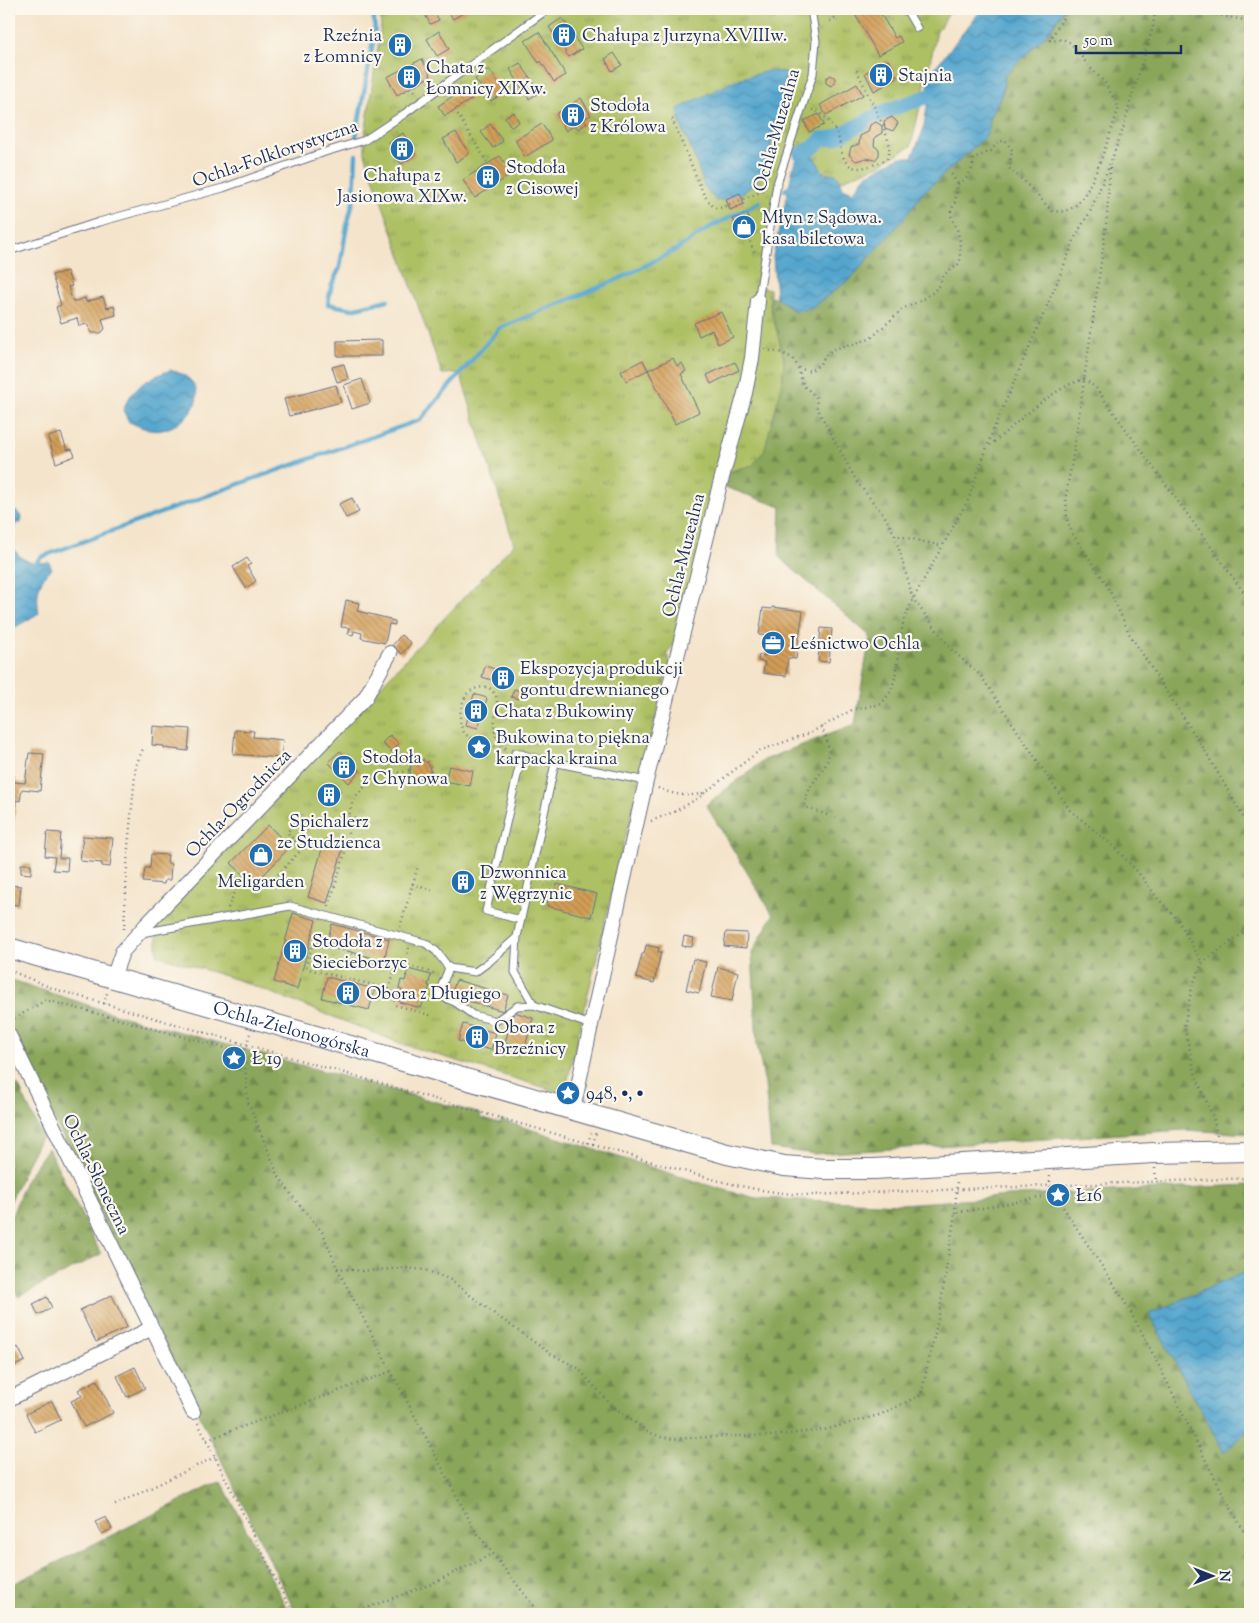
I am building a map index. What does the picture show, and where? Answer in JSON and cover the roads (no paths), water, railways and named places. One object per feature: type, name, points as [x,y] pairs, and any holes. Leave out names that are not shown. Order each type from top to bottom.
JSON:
[{"type":"street","name":"Ochla-Muzealna","points":[[573,1110],[590,1025],[646,781],[718,492],[745,393],[754,348],[758,301]]},
{"type":"street","name":"Ochla-Ogrodnicza","points":[[113,978],[122,952],[365,698],[390,653]]},
{"type":"street","name":"Ochla-Zielonogórska","points":[[9,948],[727,1154],[784,1166],[804,1169],[848,1169],[1154,1153],[1250,1151]]},
{"type":"street","name":"Ochla-Słoneczna","points":[[9,1036],[193,1412]]},
{"type":"street","points":[[9,1399],[152,1328]]},
{"type":"lane","name":"Ochla-Folklorystyczna","points":[[9,251],[99,222],[223,188],[365,140],[404,114],[548,9]]},
{"type":"lane","name":"Ochla-Muzealna","points":[[758,301],[777,184],[814,74],[816,41],[811,9]]},
{"type":"lane","points":[[906,9],[917,28]]},
{"type":"lane","points":[[521,920],[486,911],[515,753],[646,781]]},
{"type":"lane","points":[[534,1005],[514,972],[517,937],[555,763]]},
{"type":"lane","points":[[139,934],[290,906],[425,943],[431,947],[449,968],[475,972],[517,937]]},
{"type":"lane","points":[[449,968],[438,995],[455,1002],[473,1016],[496,1021],[517,1006],[534,1005],[590,1025]]},
{"type":"water","points":[[982,9],[1064,9],[1046,35],[1005,75],[1002,94],[989,118],[989,129],[984,138],[923,193],[900,223],[851,278],[811,308],[795,311],[776,297],[773,256],[794,164],[801,154],[814,157],[825,175],[836,174],[843,188],[853,192],[866,175],[900,157],[912,157],[923,131],[929,96],[928,86],[934,69]]},
{"type":"water","points":[[768,71],[786,72],[776,128],[767,159],[753,185],[733,197],[716,201],[704,186],[695,158],[680,123],[678,109],[738,79]]},
{"type":"water","points":[[171,370],[193,383],[197,392],[192,410],[185,419],[158,431],[129,422],[123,410],[131,395],[148,380]]},
{"type":"water","points":[[16,511],[22,517],[21,523],[16,523],[9,539],[9,513]]},
{"type":"water","points":[[9,539],[16,552],[24,560],[35,563],[49,562],[52,569],[43,578],[39,589],[39,613],[9,631]]},
{"type":"water","points":[[1250,1270],[1250,1428],[1224,1452],[1149,1314]]},
{"type":"waterway","points":[[356,137],[375,30],[373,9]]},
{"type":"waterway","points":[[801,154],[814,147],[822,139],[834,138],[886,111],[929,96]]},
{"type":"waterway","points":[[356,155],[354,198],[340,267],[331,287],[328,304],[352,309],[388,300]]},
{"type":"waterway","points":[[35,564],[41,557],[420,420],[500,328],[621,278],[679,248],[712,226],[760,202]]},
{"type":"place","name":"Chałupa z Jurzyna XVIIIw.","points":[[564,35]]},
{"type":"place","name":"Rzeźnia z Łomnicy","points":[[400,45]]},
{"type":"place","name":"Stajnia","points":[[881,75]]},
{"type":"place","name":"Chata z Łomnicy XIXw.","points":[[409,77]]},
{"type":"place","name":"Stodoła z Królowa","points":[[573,115]]},
{"type":"place","name":"Chałupa z Jasionowa XIXw.","points":[[402,149]]},
{"type":"place","name":"Stodoła z Cisowej","points":[[488,177]]},
{"type":"place","name":"Młyn z Sądowa. kasa biletowa","points":[[744,227]]},
{"type":"place","name":"Leśnictwo Ochla","points":[[773,643]]},
{"type":"place","name":"Ekspozycja produkcji gontu drewnianego","points":[[503,678]]},
{"type":"place","name":"Chata z Bukowiny","points":[[476,711]]},
{"type":"place","name":"Bukowina to piękna karpacka kraina","points":[[479,747]]},
{"type":"place","name":"Stodoła z Chynowa","points":[[344,767]]},
{"type":"place","name":"Spichalerz ze Studzienca","points":[[329,795]]},
{"type":"place","name":"Meligarden","points":[[261,855]]},
{"type":"place","name":"Dzwonnica z Węgrzynic","points":[[463,882]]},
{"type":"place","name":"Stodoła z Siecieborzyc","points":[[295,951]]},
{"type":"place","name":"Obora z Długiego","points":[[348,993]]},
{"type":"place","name":"Obora z Brzeźnicy","points":[[477,1037]]},
{"type":"place","name":"Ł 19","points":[[234,1058]]},
{"type":"place","name":"948, •, •","points":[[568,1093]]},
{"type":"place","name":"Ł16","points":[[1058,1195]]}]
